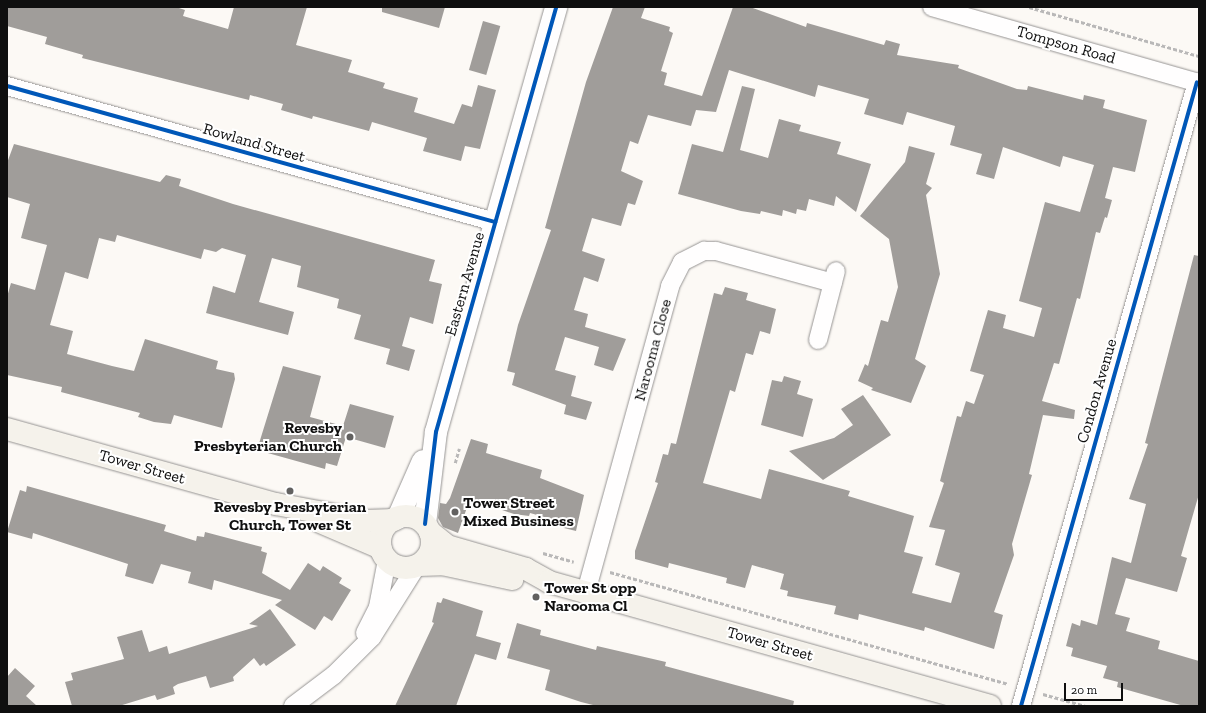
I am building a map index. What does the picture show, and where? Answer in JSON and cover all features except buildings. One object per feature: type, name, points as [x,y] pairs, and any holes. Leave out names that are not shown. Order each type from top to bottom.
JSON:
[{"type":"main road","name":"Tower Street","points":[[7,429],[276,504],[366,521],[396,519]]},
{"type":"main road","name":"Tower Street","points":[[276,504],[384,554]]},
{"type":"main road","points":[[407,516],[427,528],[431,551],[417,566],[400,568],[384,554],[383,530],[396,519],[407,516]]},
{"type":"main road","name":"Tower Street","points":[[427,528],[447,546],[526,569],[549,582]]},
{"type":"main road","name":"Tower Street","points":[[417,566],[442,564],[523,581],[549,582],[990,706]]},
{"type":"street","name":"Eastern Avenue","points":[[396,519],[436,432],[556,7]]},
{"type":"street","name":"Tompson Road","points":[[932,7],[1198,83]]},
{"type":"street","name":"Condon Avenue","points":[[1023,698],[1198,83]]},
{"type":"street","name":"Rowland Street","points":[[7,86],[495,222]]},
{"type":"street","name":"Narooma Close","points":[[586,592],[670,286],[682,262],[698,253],[716,251],[834,277],[818,340]]},
{"type":"street","name":"Eastern Avenue","points":[[427,528],[436,432]]},
{"type":"street","points":[[352,657],[378,607],[384,554]]},
{"type":"street","points":[[292,706],[329,679],[382,625],[417,566]]},
{"type":"path","points":[[1029,7],[1199,56]]},
{"type":"path","points":[[452,471],[459,449]]},
{"type":"path","points":[[534,551],[593,567],[1023,698],[1085,706]]},
{"type":"cycle path","points":[[425,524],[436,432],[556,7]]},
{"type":"cycle path","points":[[1021,706],[1197,82]]},
{"type":"cycle path","points":[[7,86],[495,222]]},
{"type":"place","name":"Revesby Presbyterian Church","points":[[350,437]]},
{"type":"place","name":"Revesby Presbyterian Church, Tower St","points":[[290,491]]},
{"type":"place","name":"Tower Street Mixed Business","points":[[455,512]]},
{"type":"place","name":"Tower St opp Narooma Cl","points":[[536,597]]}]
